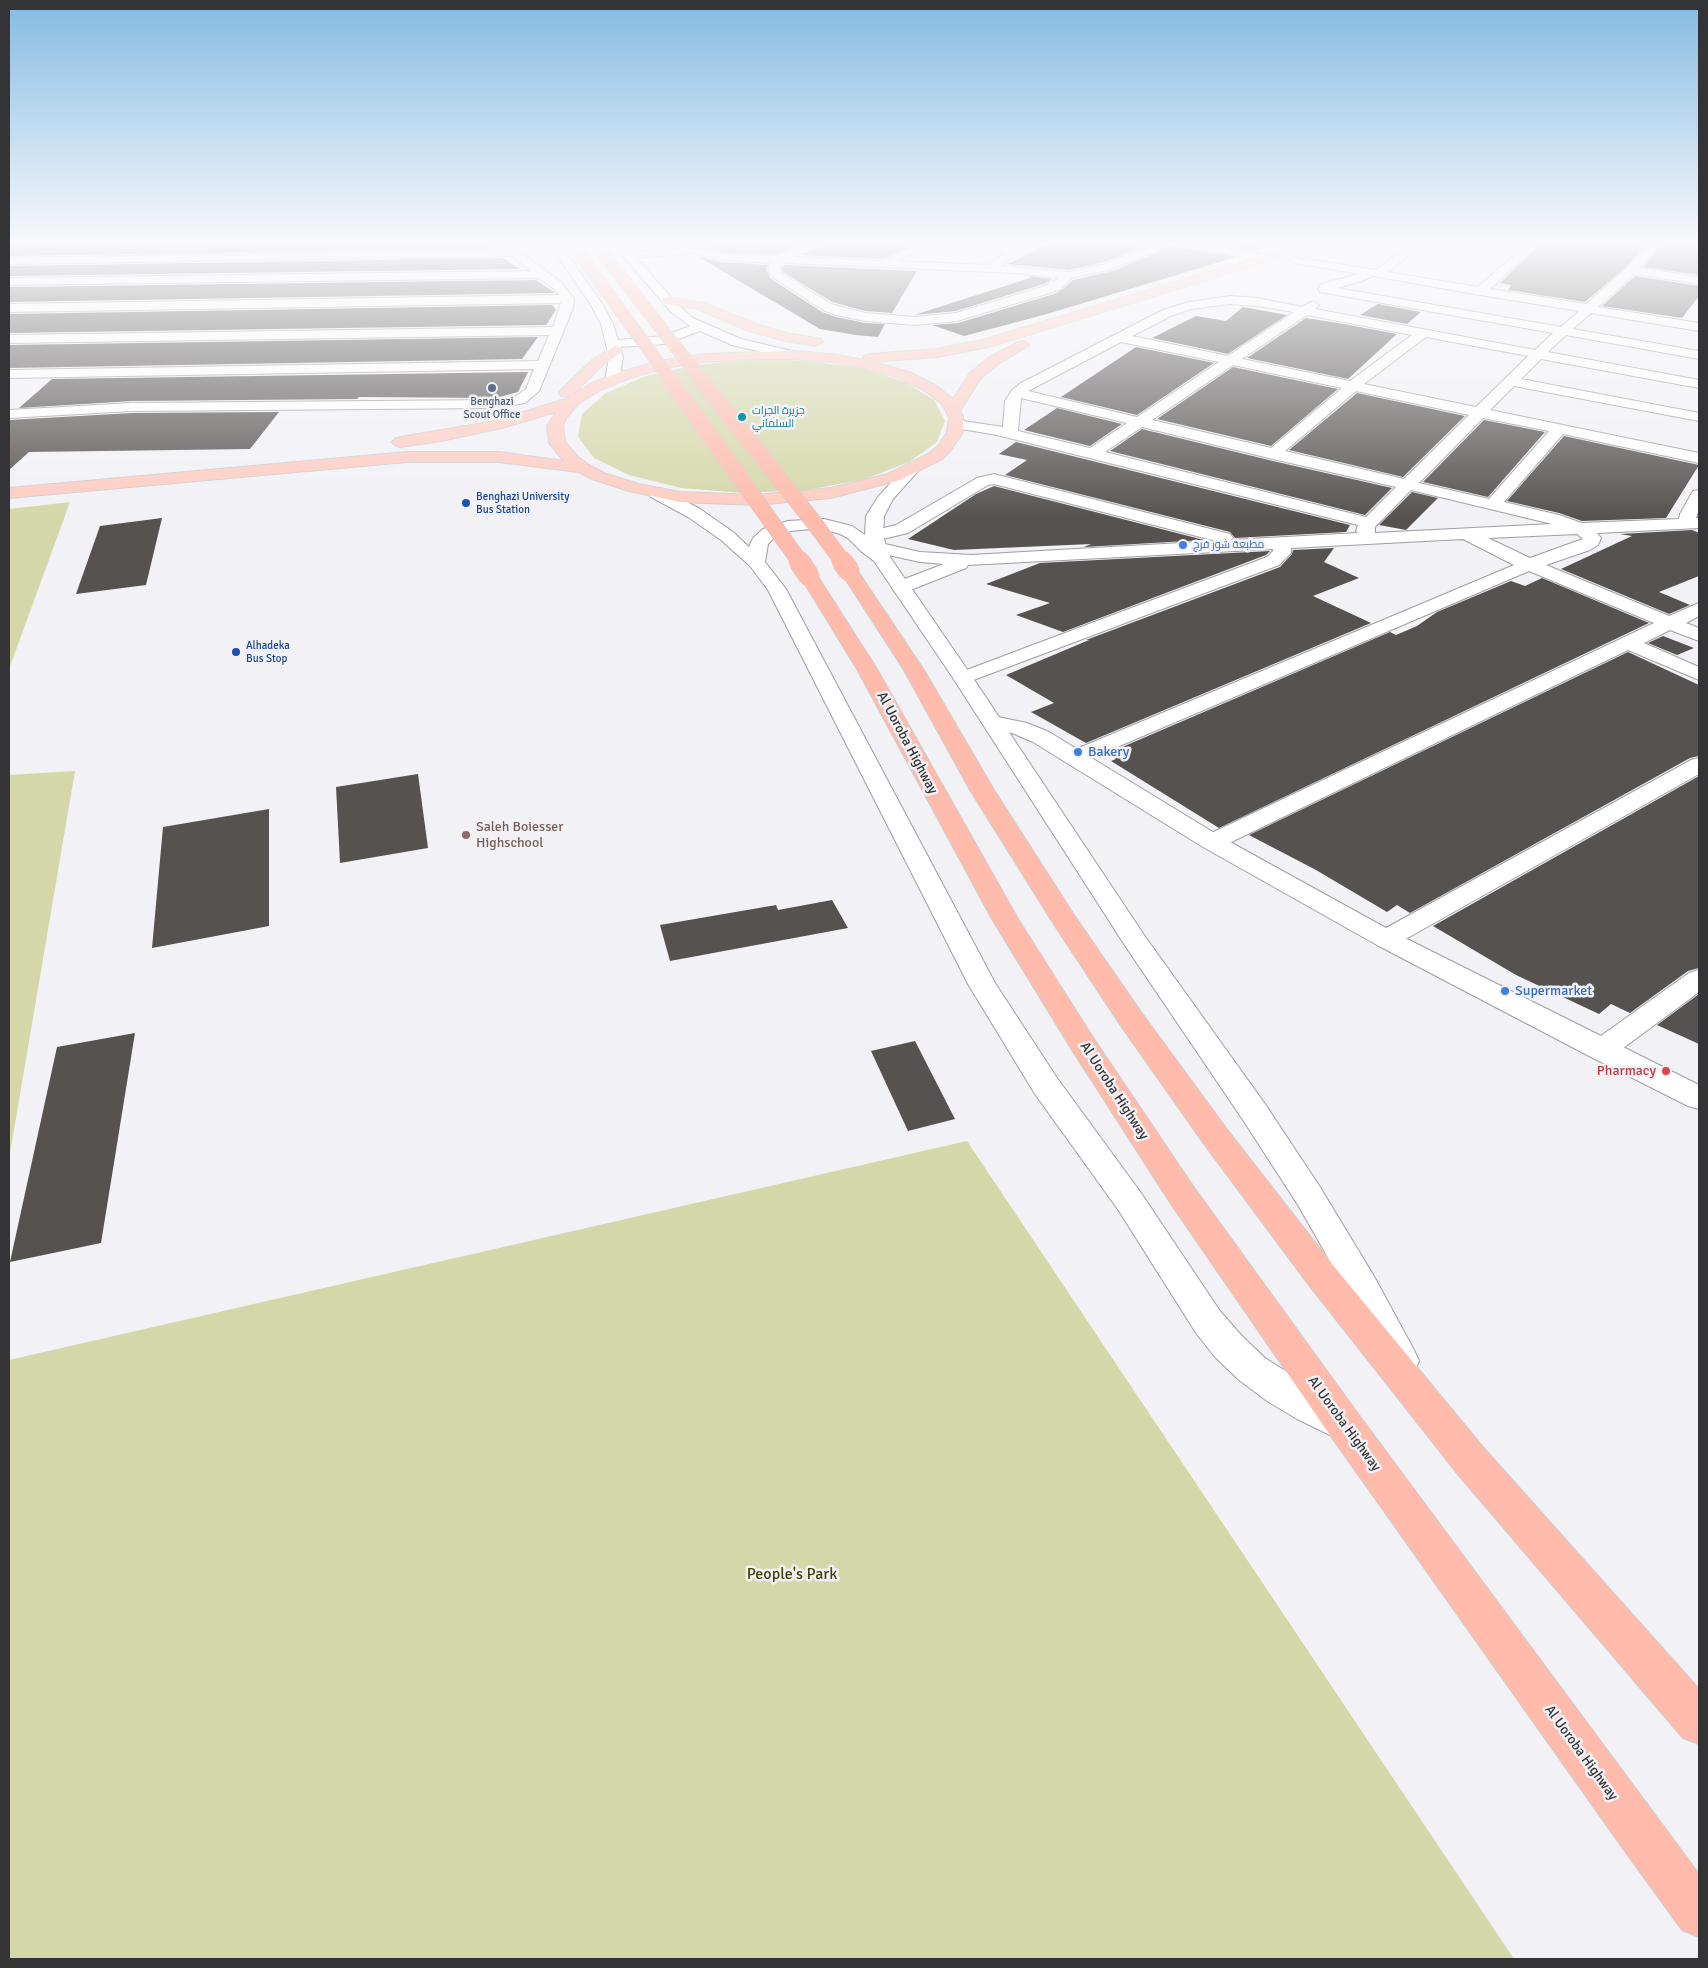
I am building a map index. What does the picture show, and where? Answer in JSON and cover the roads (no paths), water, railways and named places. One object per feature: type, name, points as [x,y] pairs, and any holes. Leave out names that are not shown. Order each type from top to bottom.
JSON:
[{"type":"highway","name":"Al Uoroba Highway","points":[[637,334],[809,576],[867,669],[1005,919],[1082,1043],[1182,1195],[1343,1423],[1699,1913]]},
{"type":"highway","points":[[665,334],[812,520],[849,571],[914,670],[1020,852],[1131,1019],[1232,1159],[1320,1274],[1468,1459],[1699,1722]]},
{"type":"main road","points":[[772,334],[833,351],[918,381],[940,395],[955,417]]},
{"type":"main road","points":[[388,443],[441,436],[518,419],[573,401],[597,386],[612,380],[646,368],[685,360],[833,351],[918,355],[953,350],[1017,334]]},
{"type":"main road","points":[[573,401],[559,417],[555,434],[557,443],[563,452],[584,468],[615,482],[658,493],[722,500],[781,499],[854,489],[911,470],[925,463],[945,448],[951,440],[955,417],[969,384],[979,372],[1003,354],[1051,334]]},
{"type":"main road","points":[[868,346],[997,340]]},
{"type":"main road","points":[[518,419],[566,393],[615,347]]},
{"type":"main road","points":[[9,479],[351,447]]},
{"type":"main road","points":[[9,493],[407,457],[499,457],[584,468]]},
{"type":"street","points":[[73,350],[92,334]]},
{"type":"street","points":[[308,369],[334,334]]},
{"type":"street","points":[[9,339],[346,334]]},
{"type":"street","points":[[9,414],[132,407],[505,403],[520,400],[530,394],[557,334]]},
{"type":"street","points":[[609,334],[615,347],[616,364],[612,380]]},
{"type":"street","points":[[615,347],[665,340],[686,334]]},
{"type":"street","points":[[717,334],[737,342],[791,355]]},
{"type":"street","points":[[1010,433],[1011,405],[1017,393],[1128,334]]},
{"type":"street","points":[[1092,454],[1270,334]]},
{"type":"street","points":[[1273,454],[1353,386],[1422,334]]},
{"type":"street","points":[[1427,334],[1699,384]]},
{"type":"street","points":[[1370,530],[1407,486],[1560,334]]},
{"type":"street","points":[[1573,334],[1699,356]]},
{"type":"street","points":[[1120,338],[1699,458]]},
{"type":"street","points":[[31,386],[60,361]]},
{"type":"street","points":[[9,374],[543,365]]},
{"type":"street","points":[[1511,381],[1699,417]]},
{"type":"street","points":[[1017,393],[1553,519],[1582,529],[1591,535],[1592,541],[1528,564],[1075,758]]},
{"type":"street","points":[[955,417],[1370,530]]},
{"type":"street","points":[[1493,505],[1558,429]]},
{"type":"street","points":[[911,470],[879,506],[873,526],[877,547],[901,587],[964,678],[1135,941],[1254,1112],[1309,1196],[1364,1288],[1417,1394]]},
{"type":"street","points":[[877,547],[902,529],[983,481],[994,479],[1247,545]]},
{"type":"street","points":[[658,493],[711,524],[756,562],[786,603],[958,938],[1012,1033],[1046,1086],[1130,1202],[1208,1322],[1228,1346],[1252,1369],[1310,1407],[1343,1423]]},
{"type":"street","points":[[756,562],[759,542],[769,533],[788,526],[811,524],[846,530],[854,534],[868,548],[877,547],[920,557],[971,560],[1282,543],[1370,530],[1467,534],[1693,523],[1688,514],[1699,495]]},
{"type":"street","points":[[1467,534],[1528,564],[1699,635]]},
{"type":"street","points":[[964,678],[1266,564],[1282,553],[1282,543]]},
{"type":"street","points":[[901,587],[971,560]]},
{"type":"street","points":[[1212,842],[1699,609]]},
{"type":"street","points":[[1628,643],[1699,674]]},
{"type":"street","points":[[993,722],[1030,732],[1212,842],[1386,939],[1601,1050],[1699,1098]]},
{"type":"street","points":[[1386,939],[1699,765]]},
{"type":"street","points":[[1601,1050],[1699,979]]},
{"type":"place","name":"Benghazi Scout Office","points":[[492,388]]},
{"type":"place","name":"جزيرة الجرات السلماني","points":[[742,417]]},
{"type":"place","name":"Benghazi University Bus Station","points":[[466,503]]},
{"type":"place","name":"مطبعة شور فرج","points":[[1183,545]]},
{"type":"place","name":"Alhadeka Bus Stop","points":[[236,652]]},
{"type":"place","name":"Bakery","points":[[1078,752]]},
{"type":"place","name":"Saleh Boiesser Highschool","points":[[466,835]]},
{"type":"place","name":"Supermarket","points":[[1505,991]]},
{"type":"place","name":"Pharmacy","points":[[1666,1071]]},
{"type":"park label","name":"People's Park","points":[[792,1575]]}]
